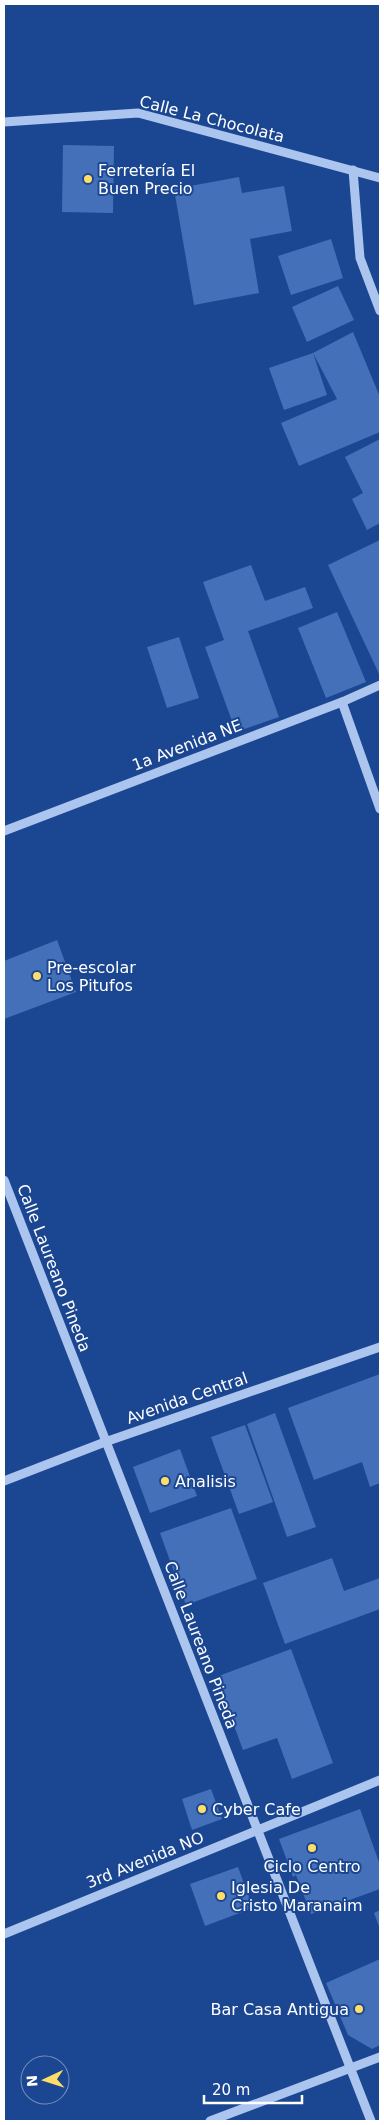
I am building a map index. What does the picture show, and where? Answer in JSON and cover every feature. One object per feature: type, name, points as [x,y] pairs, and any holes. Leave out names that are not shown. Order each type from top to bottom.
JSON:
[{"type":"street","name":"Calle La Chocolata","points":[[4,122],[138,113],[380,178]]},
{"type":"street","points":[[353,170],[360,258],[380,311]]},
{"type":"street","name":"1a Avenida NE","points":[[4,831],[342,702],[380,685]]},
{"type":"street","points":[[342,702],[380,809]]},
{"type":"street","name":"Calle Laureano Pineda","points":[[4,1180],[371,2121]]},
{"type":"street","name":"Avenida Central","points":[[4,1481],[105,1442],[380,1346]]},
{"type":"street","name":"3rd Avenida NO","points":[[4,1934],[380,1780]]},
{"type":"street","points":[[210,2121],[380,2057]]},
{"type":"building","name":"Ferretería El Buen Precio","points":[[63,145],[114,146],[113,213],[62,212]]},
{"type":"building","points":[[239,177],[242,193],[284,186],[292,231],[250,239],[259,293],[194,305],[174,189]]},
{"type":"building","points":[[331,239],[343,278],[291,295],[278,256]]},
{"type":"building","points":[[338,286],[354,320],[307,342],[292,307]]},
{"type":"building","points":[[353,332],[380,397],[380,432],[299,466],[281,423],[337,399],[313,353]]},
{"type":"building","points":[[313,353],[327,395],[284,410],[269,368]]},
{"type":"building","points":[[380,439],[380,523],[367,530],[352,499],[363,493],[345,457]]},
{"type":"building","points":[[380,540],[380,676],[328,565]]},
{"type":"building","points":[[251,565],[265,601],[305,587],[313,608],[248,631],[279,717],[236,732],[205,647],[224,640],[203,582]]},
{"type":"building","points":[[337,612],[366,682],[326,698],[298,628]]},
{"type":"building","points":[[179,637],[199,698],[167,708],[147,647]]},
{"type":"building","name":"Pre-escolar Los Pitufos","points":[[57,940],[76,992],[4,1019],[4,961]]},
{"type":"building","points":[[380,1374],[380,1483],[370,1487],[362,1462],[314,1480],[288,1408]]},
{"type":"building","points":[[275,1413],[316,1527],[287,1537],[247,1424]]},
{"type":"building","points":[[245,1425],[273,1502],[239,1514],[211,1437]]},
{"type":"building","name":"Analisis","points":[[180,1449],[197,1496],[150,1513],[133,1467]]},
{"type":"building","points":[[231,1508],[257,1579],[186,1605],[160,1533]]},
{"type":"building","points":[[332,1558],[344,1591],[380,1578],[380,1609],[285,1644],[263,1583]]},
{"type":"building","points":[[291,1649],[333,1763],[292,1779],[277,1738],[243,1750],[216,1677]]},
{"type":"building","name":"Cyber Cafe","points":[[211,1789],[222,1819],[192,1830],[182,1799]]},
{"type":"building","points":[[360,1809],[380,1865],[380,1889],[311,1914],[296,1875],[293,1877],[279,1839]]},
{"type":"building","name":"Iglesia De Cristo Maranaim","points":[[238,1867],[253,1908],[205,1926],[190,1884]]},
{"type":"building","points":[[380,1910],[380,1929],[374,1913]]},
{"type":"building","name":"Bar Casa Antigua","points":[[380,1959],[380,2045],[372,2049],[348,2035],[326,1983]]},
{"type":"place","name":"Ferretería El Buen Precio","points":[[88,179]]},
{"type":"place","name":"Pre-escolar Los Pitufos","points":[[37,976]]},
{"type":"place","name":"Analisis","points":[[165,1481]]},
{"type":"place","name":"Cyber Cafe","points":[[202,1809]]},
{"type":"place","name":"Ciclo Centro","points":[[312,1848]]},
{"type":"place","name":"Iglesia De Cristo Maranaim","points":[[221,1896]]},
{"type":"place","name":"Bar Casa Antigua","points":[[359,2009]]}]
